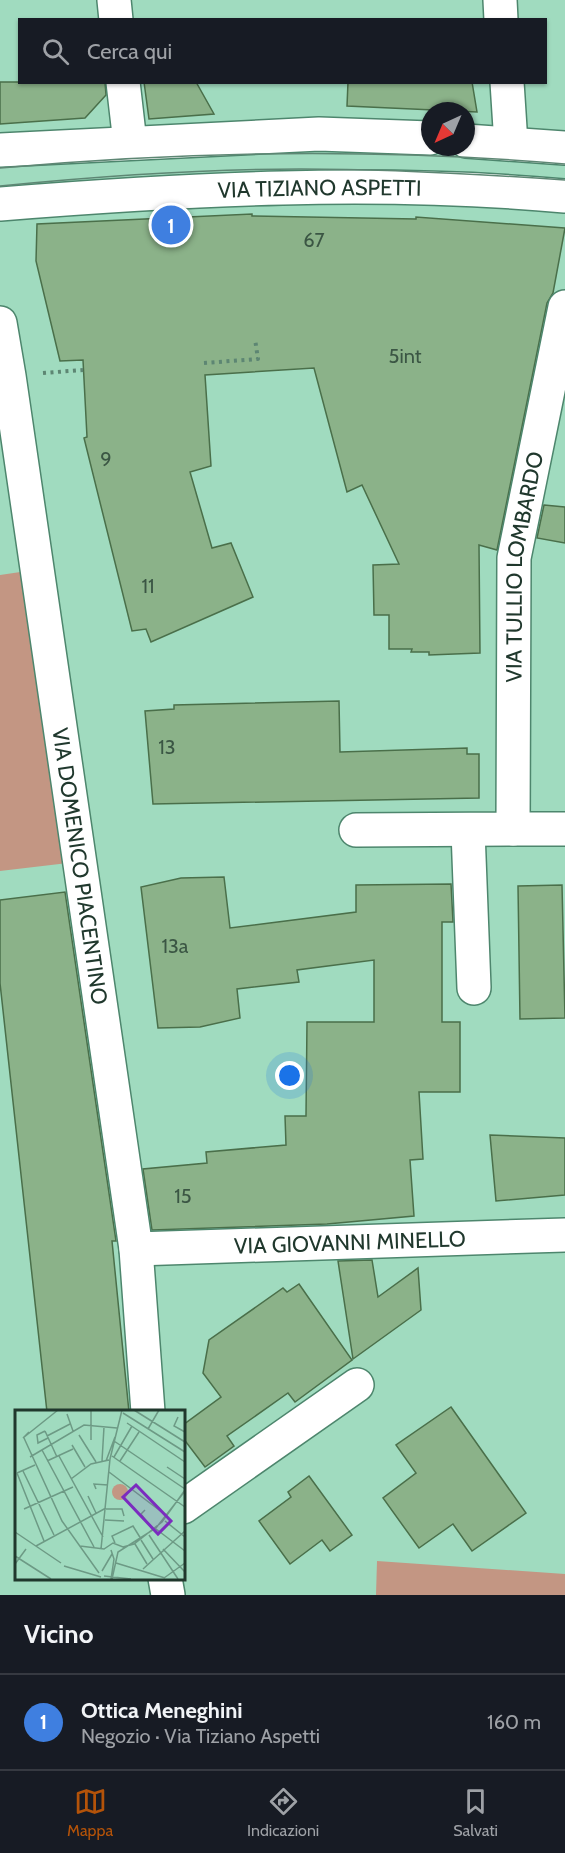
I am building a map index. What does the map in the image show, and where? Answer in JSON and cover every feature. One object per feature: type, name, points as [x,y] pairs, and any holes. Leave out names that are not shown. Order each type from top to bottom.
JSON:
[{"type":"street","points":[[114,0],[116,18]]},
{"type":"street","points":[[500,0],[501,18]]},
{"type":"street","points":[[123,84],[130,143]]},
{"type":"street","points":[[507,84],[511,144]]},
{"type":"street","points":[[0,150],[320,134],[421,138]]},
{"type":"street","points":[[475,142],[565,148]]},
{"type":"street","name":"VIA TIZIANO ASPETTI","points":[[0,204],[135,193],[309,187],[491,191],[565,196]]},
{"type":"street","name":"VIA TULLIO LOMBARDO","points":[[513,829],[514,558],[565,307]]},
{"type":"street","name":"VIA DOMENICO PIACENTINO","points":[[0,323],[136,1249],[148,1410]]},
{"type":"street","points":[[356,830],[565,829]]},
{"type":"street","points":[[468,831],[474,988]]},
{"type":"street","name":"VIA GIOVANNI MINELLO","points":[[136,1249],[565,1235]]},
{"type":"street","points":[[184,1506],[357,1385]]},
{"type":"street","points":[[165,1580],[168,1595]]},
{"type":"path","points":[[204,363],[258,359],[255,339]]},
{"type":"shaded area","points":[[34,570],[68,863],[0,871],[0,575]]},
{"type":"shaded area","points":[[377,1561],[565,1574],[565,1595],[376,1595]]},
{"type":"building","points":[[0,82],[105,84],[106,95],[85,118],[0,124]]},
{"type":"building","points":[[144,84],[197,84],[214,114],[149,119]]},
{"type":"building","points":[[348,84],[472,84],[477,112],[475,112],[475,102],[421,102],[421,109],[347,106]]},
{"type":"building","points":[[252,214],[252,216],[416,219],[416,217],[565,228],[553,293],[547,303],[497,550],[479,545],[480,653],[429,655],[429,652],[411,652],[412,649],[389,649],[389,615],[374,615],[373,565],[399,564],[362,485],[347,492],[314,368],[205,375],[211,466],[190,472],[212,548],[231,543],[253,597],[151,642],[146,629],[132,631],[84,438],[87,437],[83,360],[60,361],[36,261],[37,224]]},
{"type":"building","points":[[544,505],[565,507],[565,543],[537,538]]},
{"type":"building","points":[[339,701],[340,752],[467,748],[467,754],[479,754],[479,798],[153,804],[145,711],[174,709],[174,705]]},
{"type":"building","points":[[224,877],[230,928],[356,912],[356,885],[451,884],[453,922],[442,922],[442,1022],[460,1022],[460,1092],[419,1092],[423,1159],[410,1160],[414,1216],[327,1224],[152,1230],[143,1169],[207,1163],[206,1152],[286,1145],[285,1116],[306,1116],[307,1022],[374,1022],[374,960],[297,970],[299,982],[237,989],[240,1018],[200,1027],[158,1028],[141,887],[181,878]]},
{"type":"building","points":[[562,885],[565,1018],[520,1019],[518,886]]},
{"type":"building","points":[[65,892],[116,1241],[112,1241],[129,1410],[47,1410],[0,983],[0,900]]},
{"type":"building","points":[[490,1135],[565,1138],[565,1195],[496,1201]]},
{"type":"building","points":[[372,1260],[378,1297],[418,1268],[421,1310],[353,1359],[338,1261]]},
{"type":"building","points":[[299,1284],[352,1360],[295,1402],[288,1393],[227,1436],[234,1446],[205,1467],[184,1439],[184,1424],[221,1397],[203,1373],[209,1340],[283,1288],[287,1292]]},
{"type":"building","points":[[451,1407],[526,1513],[472,1551],[453,1524],[419,1548],[383,1498],[416,1473],[396,1445]]},
{"type":"building","points":[[309,1476],[352,1535],[330,1551],[322,1540],[290,1564],[259,1521],[291,1497],[288,1492]]},
{"type":"tram line","points":[[0,168],[141,158],[282,154],[424,155],[565,164]]},
{"type":"tram line","points":[[0,186],[150,174],[263,169],[400,171],[565,180]]},
{"type":"place","name":"Ottica Meneghini","points":[[171,225]]}]
